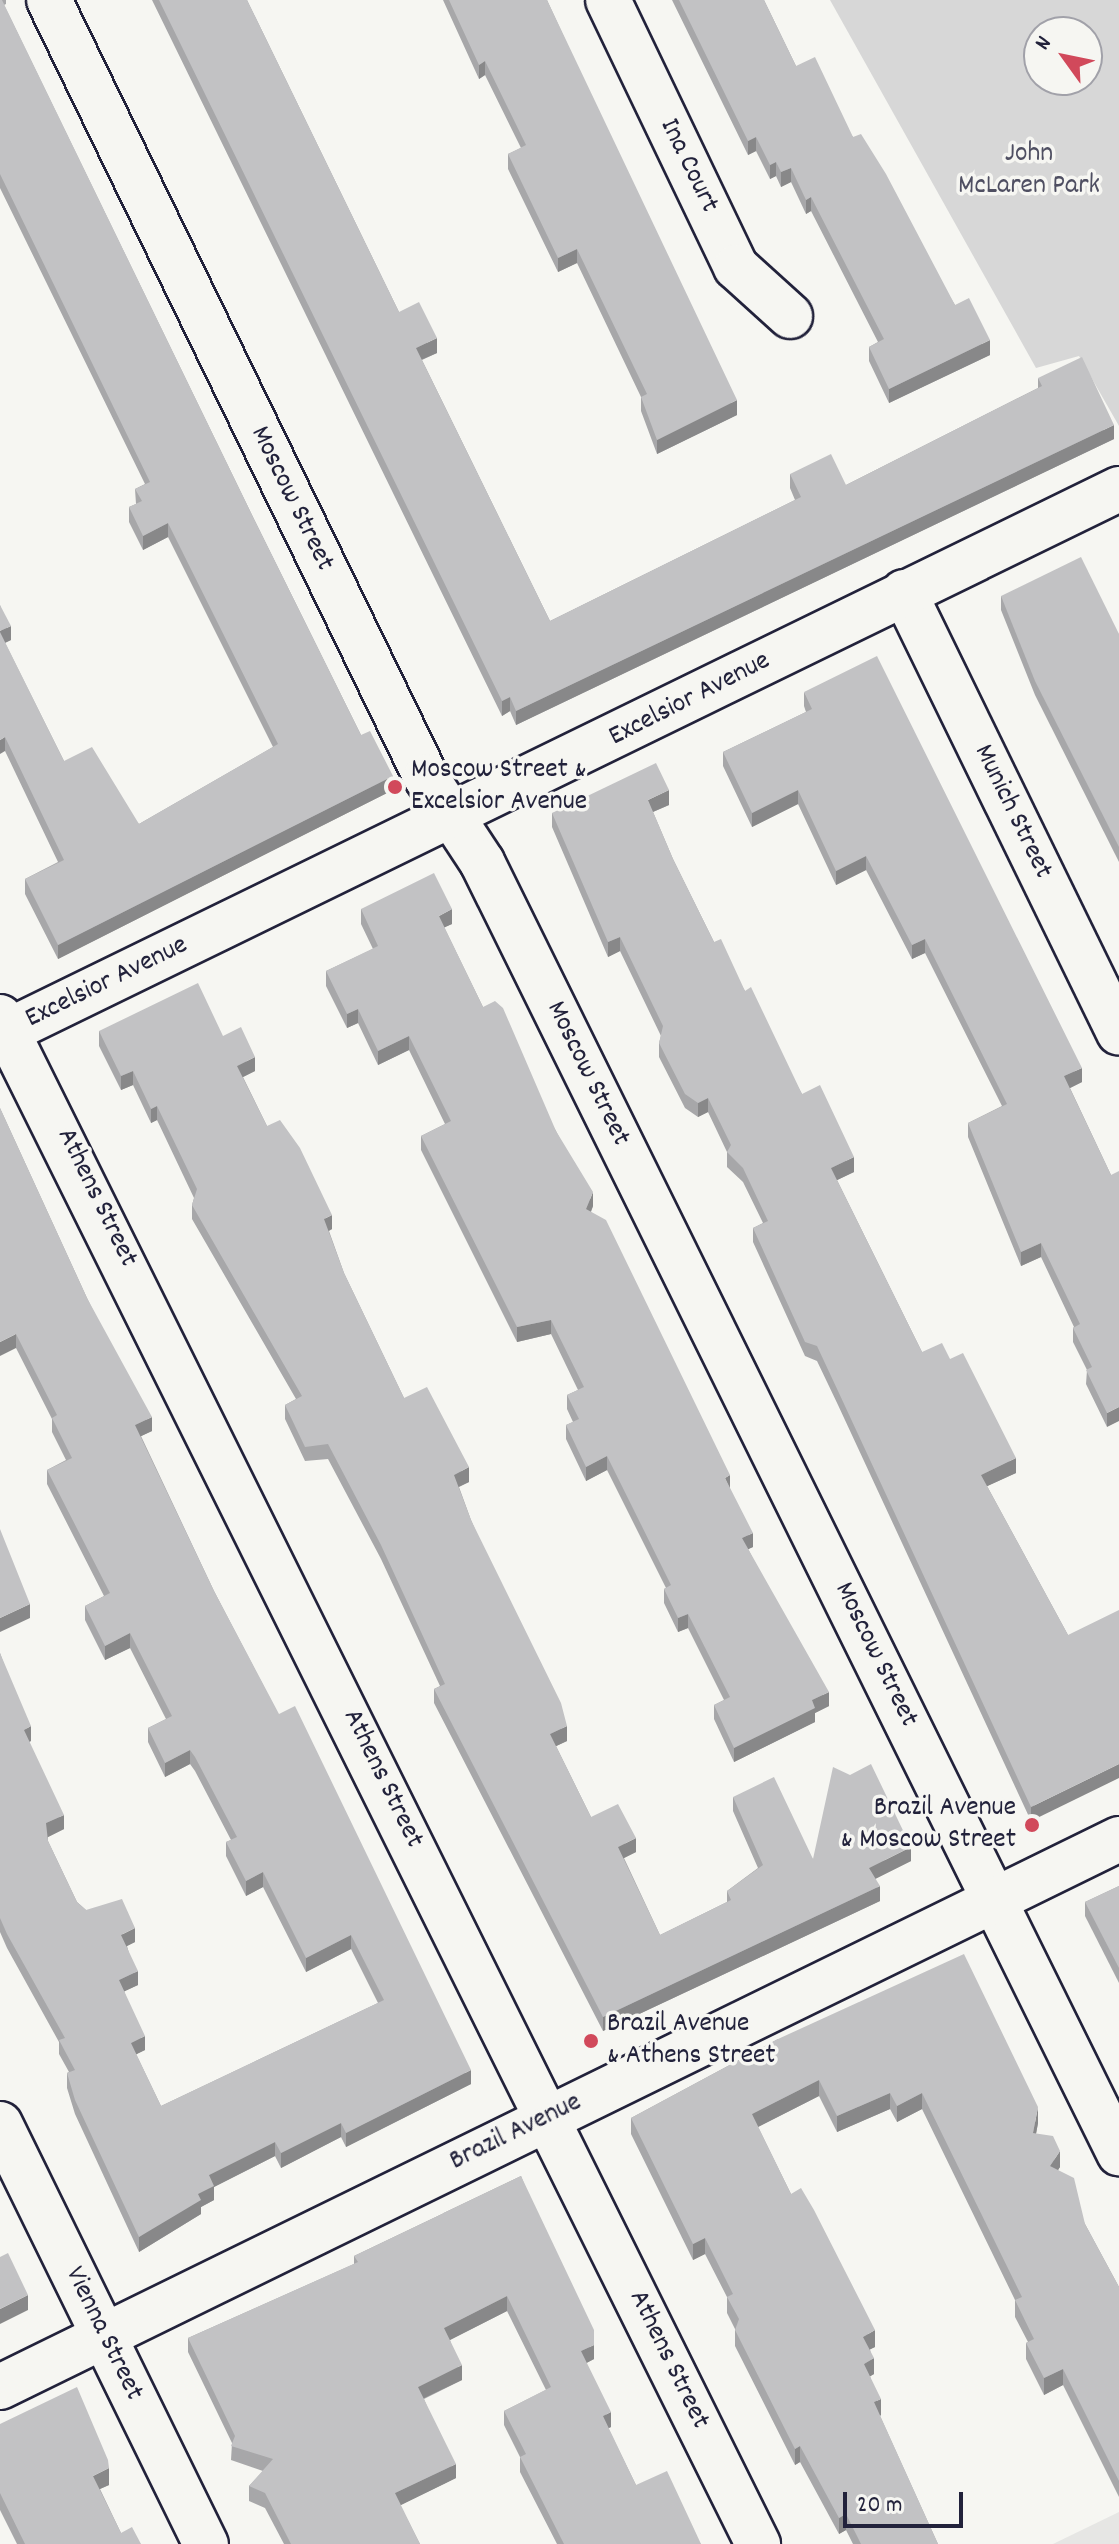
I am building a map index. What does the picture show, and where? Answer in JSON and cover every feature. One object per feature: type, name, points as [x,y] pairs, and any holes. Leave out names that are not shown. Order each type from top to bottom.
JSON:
[{"type":"street","name":"Moscow Street","points":[[49,0],[426,777],[482,862],[1119,2153]]},
{"type":"street","name":"Ina Court","points":[[608,0],[736,267],[790,316]]},
{"type":"street","name":"Excelsior Avenue","points":[[3,1027],[453,818],[904,592],[1119,489]]},
{"type":"street","name":"Munich Street","points":[[904,592],[1119,1032]]},
{"type":"street","name":"Athens Street","points":[[3,1027],[549,2116],[758,2544]]},
{"type":"street","name":"Brazil Avenue","points":[[0,2387],[1119,1839]]},
{"type":"street","name":"Vienna Street","points":[[0,2124],[206,2544]]},
{"type":"shaded area","points":[[1119,2512],[1119,2544],[1053,2544]]},
{"type":"green space","name":"John McLaren Park","points":[[830,0],[1119,0],[1119,426],[1079,356],[1036,368]]},
{"type":"building","points":[[0,0],[361,735],[370,731],[393,776],[58,945],[25,879],[64,860],[5,737],[0,740],[0,632],[64,761],[92,747],[139,824],[278,744],[168,523],[143,536],[129,507],[142,501],[135,489],[150,482],[0,174]]},
{"type":"building","points":[[159,0],[247,0],[399,312],[419,302],[437,338],[416,348],[550,621],[801,497],[790,474],[831,454],[846,485],[1042,386],[1038,378],[1082,357],[1114,425],[516,711],[510,697],[502,701]]},
{"type":"building","points":[[449,0],[547,0],[737,400],[657,440],[641,397],[647,394],[577,249],[558,258],[508,154],[526,145],[485,61],[479,65]]},
{"type":"building","points":[[679,0],[764,0],[796,66],[815,57],[853,137],[861,134],[886,174],[955,305],[969,298],[990,340],[889,389],[869,347],[884,339],[811,197],[806,200],[791,168],[781,172],[776,162],[770,165],[756,137],[748,141]]},
{"type":"building","points":[[1081,557],[1119,634],[1119,847],[1035,681],[1001,596]]},
{"type":"building","points":[[0,605],[11,626],[0,631]]},
{"type":"building","points":[[877,656],[1082,1068],[1064,1076],[1111,1175],[1119,1171],[1119,1407],[1107,1413],[1086,1370],[1092,1367],[1073,1328],[1080,1324],[1041,1243],[1021,1252],[968,1123],[1007,1104],[925,939],[912,945],[866,856],[836,871],[798,790],[752,813],[723,752],[812,709],[804,692]]},
{"type":"building","points":[[656,763],[669,790],[648,800],[673,859],[714,942],[721,939],[745,991],[751,987],[802,1094],[820,1085],[854,1157],[831,1168],[922,1352],[942,1343],[950,1359],[963,1353],[1016,1458],[981,1475],[1068,1635],[1119,1610],[1119,1764],[1031,1807],[817,1346],[805,1342],[753,1228],[768,1221],[743,1168],[727,1152],[731,1145],[708,1098],[698,1103],[685,1094],[659,1043],[663,1026],[620,937],[608,942],[552,813]]},
{"type":"building","points":[[434,873],[452,909],[439,916],[483,1007],[495,1001],[503,1008],[556,1131],[593,1192],[586,1209],[606,1220],[730,1475],[725,1478],[753,1533],[742,1538],[829,1692],[812,1700],[815,1708],[734,1748],[714,1705],[730,1697],[688,1614],[678,1618],[664,1589],[671,1585],[607,1456],[586,1467],[566,1425],[579,1419],[567,1395],[584,1387],[551,1320],[517,1327],[421,1136],[451,1121],[409,1036],[378,1051],[358,1009],[347,1014],[326,971],[378,946],[361,909]]},
{"type":"building","points":[[198,983],[223,1036],[241,1027],[255,1057],[237,1066],[267,1126],[280,1120],[300,1148],[332,1215],[324,1219],[344,1273],[404,1398],[427,1387],[469,1467],[454,1475],[471,1520],[561,1703],[567,1726],[550,1734],[591,1817],[618,1804],[636,1838],[618,1847],[660,1935],[731,1900],[727,1891],[763,1865],[733,1797],[774,1777],[813,1859],[833,1767],[850,1775],[871,1764],[911,1847],[869,1868],[880,1886],[603,2017],[434,1689],[445,1684],[381,1545],[328,1444],[305,1447],[285,1405],[302,1396],[192,1205],[197,1189],[157,1106],[151,1109],[133,1071],[121,1076],[99,1031]]},
{"type":"building","points":[[0,1108],[87,1298],[152,1417],[135,1425],[214,1591],[279,1714],[295,1706],[471,2070],[346,2133],[341,2123],[281,2153],[275,2142],[209,2175],[214,2186],[198,2194],[201,2200],[139,2237],[75,2100],[67,2073],[75,2070],[59,2040],[65,2038],[0,1918],[0,1653],[31,1726],[24,1730],[64,1815],[46,1823],[48,1841],[77,1902],[86,1910],[122,1899],[135,1928],[121,1935],[138,1971],[119,1980],[145,2036],[131,2043],[161,2106],[384,2000],[351,1935],[306,1958],[263,1872],[246,1881],[226,1842],[237,1837],[195,1757],[190,1750],[165,1763],[148,1728],[172,1716],[130,1633],[105,1646],[85,1606],[110,1593],[47,1470],[72,1458],[52,1418],[57,1415],[16,1334],[0,1342]]},
{"type":"building","points":[[0,1529],[30,1604],[0,1618]]},
{"type":"building","points":[[1119,1886],[1119,1968],[1085,1902]]},
{"type":"building","points":[[964,1954],[1038,2107],[1033,2133],[1053,2136],[1060,2151],[1050,2166],[1074,2178],[1085,2224],[1119,2287],[1119,2481],[1063,2369],[1044,2378],[1026,2343],[1034,2339],[1015,2300],[1022,2297],[922,2093],[897,2106],[890,2093],[837,2116],[819,2080],[752,2114],[791,2194],[801,2188],[814,2210],[875,2330],[863,2337],[874,2358],[864,2364],[881,2399],[874,2402],[938,2544],[861,2544],[846,2514],[839,2518],[800,2446],[795,2449],[735,2330],[739,2319],[727,2297],[733,2294],[705,2238],[693,2244],[631,2118],[778,2039]]},
{"type":"building","points":[[521,2176],[594,2330],[594,2345],[581,2351],[611,2412],[603,2416],[636,2485],[667,2471],[701,2544],[564,2544],[520,2457],[526,2454],[504,2411],[551,2387],[507,2296],[444,2328],[462,2365],[418,2387],[456,2464],[395,2493],[420,2544],[291,2544],[265,2493],[249,2486],[273,2459],[231,2446],[235,2436],[188,2338],[358,2262],[354,2256]]},
{"type":"building","points":[[8,2253],[28,2295],[0,2309],[0,2257]]},
{"type":"building","points":[[77,2387],[108,2460],[109,2468],[93,2476],[121,2533],[132,2527],[141,2544],[25,2544],[0,2493],[0,2424]]},
{"type":"place","name":"Moscow Street & Excelsior Avenue","points":[[395,787]]},
{"type":"place","name":"Brazil Avenue & Moscow Street","points":[[1032,1825]]},
{"type":"place","name":"Brazil Avenue & Athens Street","points":[[591,2041]]}]
